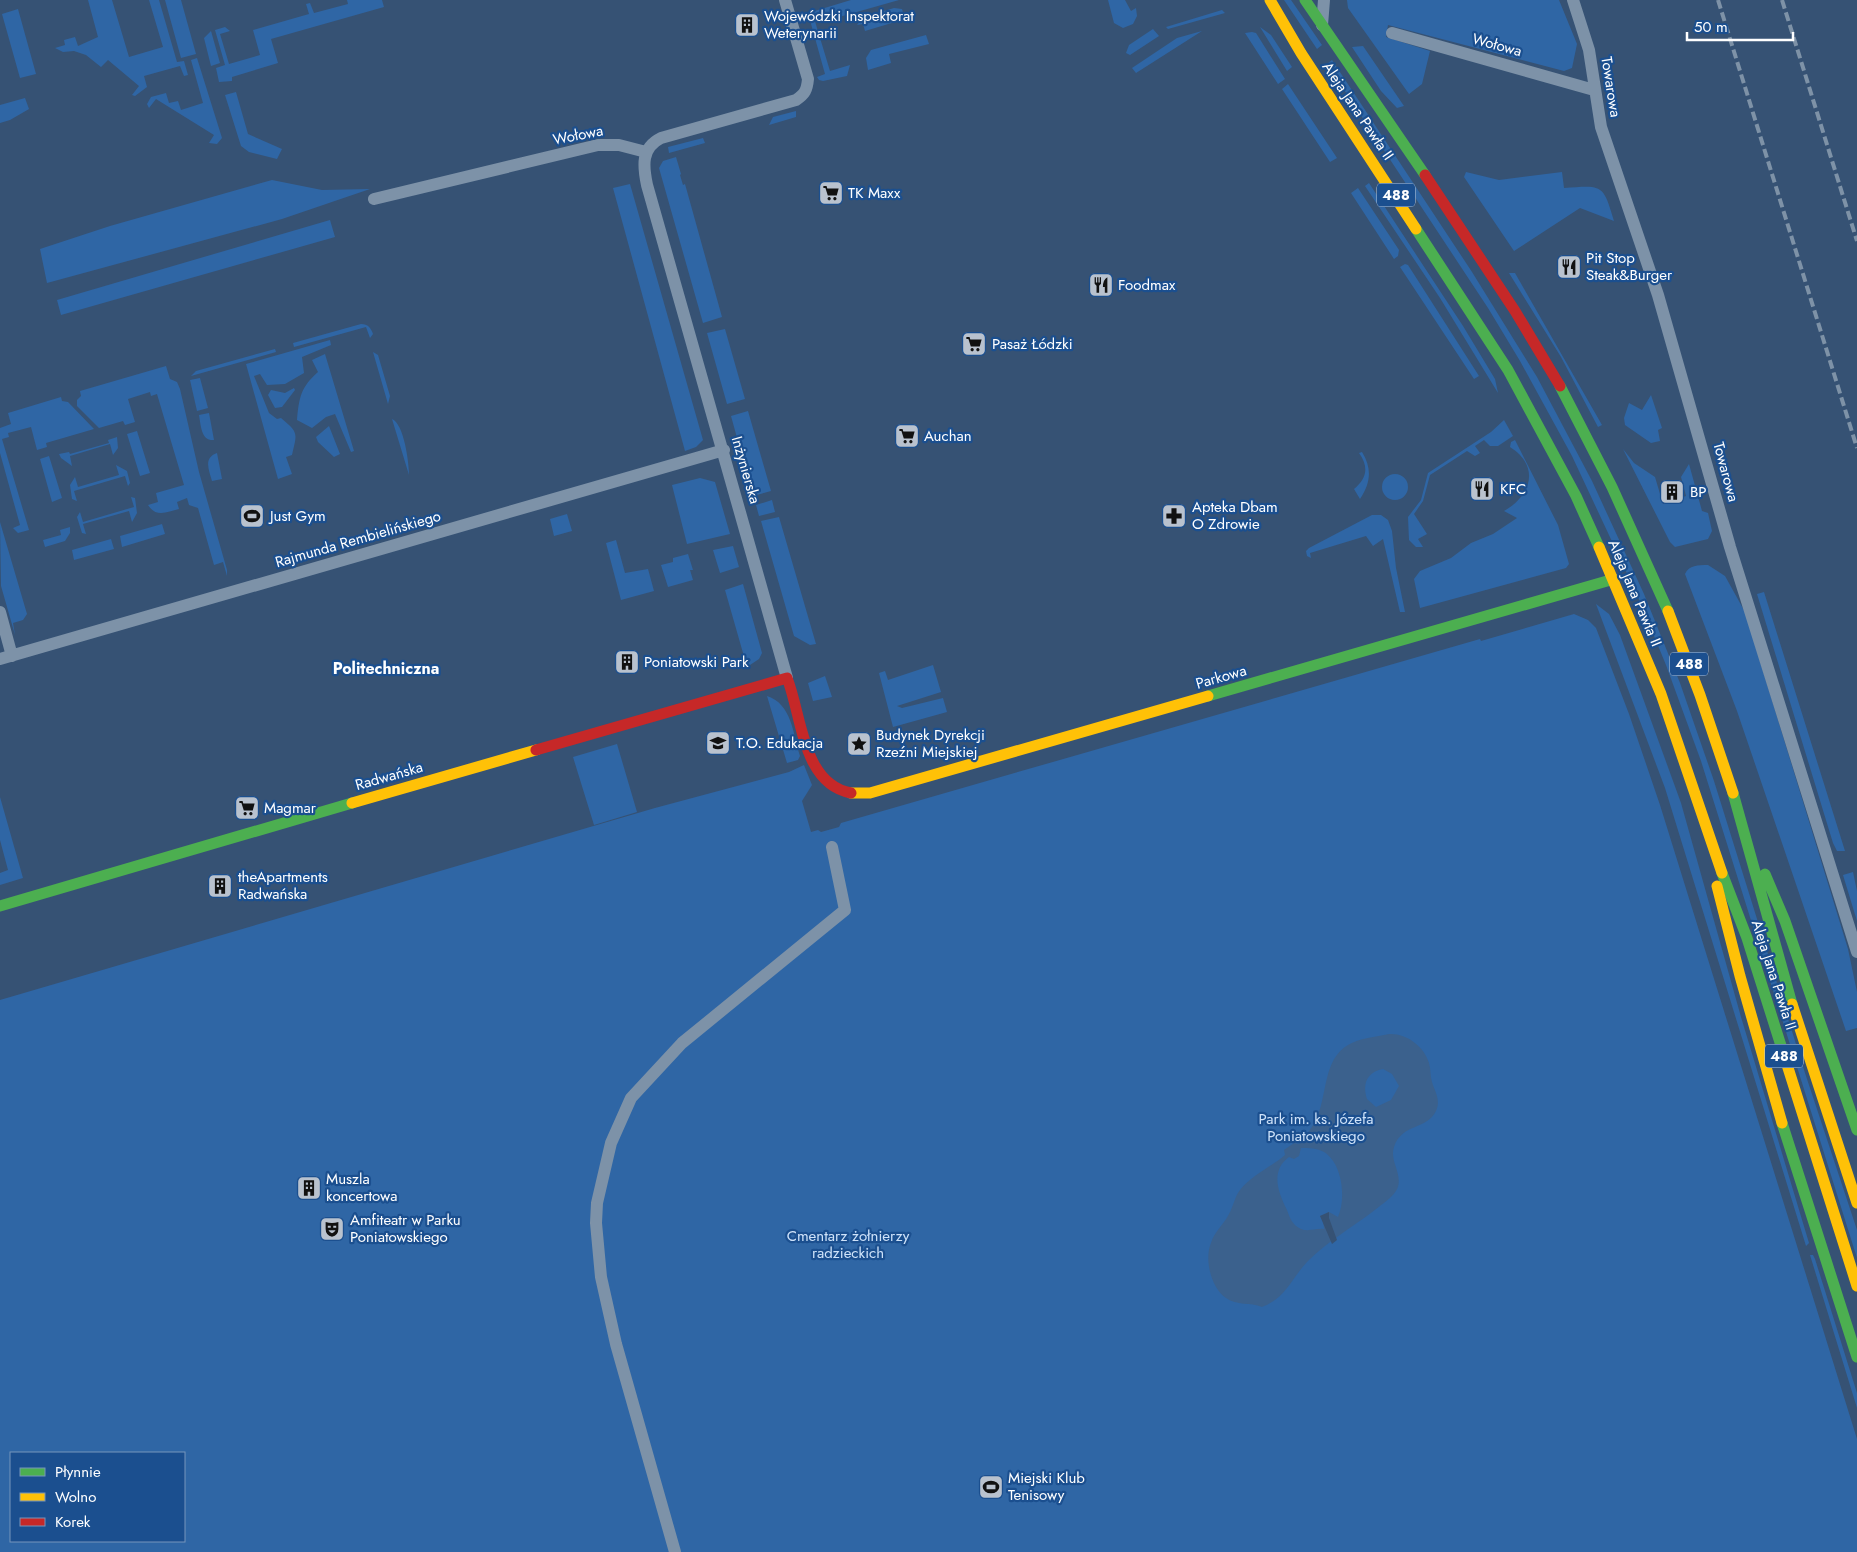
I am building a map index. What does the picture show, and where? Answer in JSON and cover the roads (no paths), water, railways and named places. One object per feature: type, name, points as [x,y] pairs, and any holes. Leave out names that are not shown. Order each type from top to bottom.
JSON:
[{"type":"main road","name":"Aleja Jana Pawła II","points":[[1270,0],[1301,53],[1508,370],[1576,496],[1614,579],[1661,694],[1705,828],[1747,938],[1857,1286]]},
{"type":"main road","name":"Aleja Jana Pawła II","points":[[1305,0],[1370,98],[1411,152],[1504,294],[1544,359],[1595,453],[1675,630],[1710,721],[1740,817],[1768,926],[1857,1203]]},
{"type":"main road","name":"Parkowa","points":[[835,788],[849,794],[870,793],[1614,579]]},
{"type":"main road","name":"Inżynierska","points":[[787,678],[814,767],[824,780],[835,788]]},
{"type":"main road","name":"Radwańska","points":[[0,906],[787,678]]},
{"type":"main road","points":[[1740,817],[1786,921],[1857,1130]]},
{"type":"main road","points":[[1705,828],[1729,941],[1817,1238],[1857,1357]]},
{"type":"street","points":[[646,152],[650,145],[661,138],[796,100],[807,90],[806,74],[785,0]]},
{"type":"street","points":[[1322,25],[1324,0]]},
{"type":"street","name":"Towarowa","points":[[1573,0],[1589,50],[1601,127],[1658,295],[1730,547],[1857,952]]},
{"type":"street","name":"Wołowa","points":[[1392,32],[1594,90]]},
{"type":"street","name":"Wołowa","points":[[374,199],[598,145],[619,145],[646,152]]},
{"type":"street","name":"Inżynierska","points":[[646,152],[644,170],[648,185],[787,678]]},
{"type":"street","name":"Rajmunda Rembielińskiego","points":[[6,658],[724,450]]},
{"type":"street","points":[[0,612],[6,658]]},
{"type":"street","points":[[675,1552],[616,1344],[601,1277],[596,1223],[600,1185],[614,1132],[631,1098],[703,1024],[845,910],[832,847]]},
{"type":"railway","points":[[1718,0],[1857,448]]},
{"type":"railway","points":[[1782,0],[1857,241]]},
{"type":"place","name":"Wojewódzki Inspektorat Weterynarii","points":[[747,25]]},
{"type":"place","name":"TK Maxx","points":[[831,193]]},
{"type":"place","name":"Pit Stop Steak&Burger","points":[[1569,267]]},
{"type":"place","name":"Foodmax","points":[[1101,285]]},
{"type":"place","name":"Pasaż Łódzki","points":[[974,344]]},
{"type":"place","name":"Auchan","points":[[907,436]]},
{"type":"place","name":"KFC","points":[[1482,489]]},
{"type":"place","name":"BP","points":[[1672,492]]},
{"type":"place","name":"Just Gym","points":[[252,516]]},
{"type":"place","name":"Apteka Dbam O Zdrowie","points":[[1174,516]]},
{"type":"place","name":"Poniatowski Park","points":[[627,662]]},
{"type":"place","name":"T.O. Edukacja","points":[[718,743]]},
{"type":"place","name":"Budynek Dyrekcji Rzeźni Miejskiej","points":[[859,744]]},
{"type":"place","name":"Magmar","points":[[247,808]]},
{"type":"place","name":"theApartments Radwańska","points":[[220,886]]},
{"type":"place","name":"Muszla koncertowa","points":[[309,1188]]},
{"type":"place","name":"Amfiteatr w Parku Poniatowskiego","points":[[332,1229]]},
{"type":"place","name":"Miejski Klub Tenisowy","points":[[991,1487]]},
{"type":"district","name":"Politechniczna","points":[[386,668]]},
{"type":"park label","name":"Park im. ks. Józefa Poniatowskiego","points":[[1316,1128]]},
{"type":"park label","name":"Cmentarz żołnierzy radzieckich","points":[[848,1244]]}]
